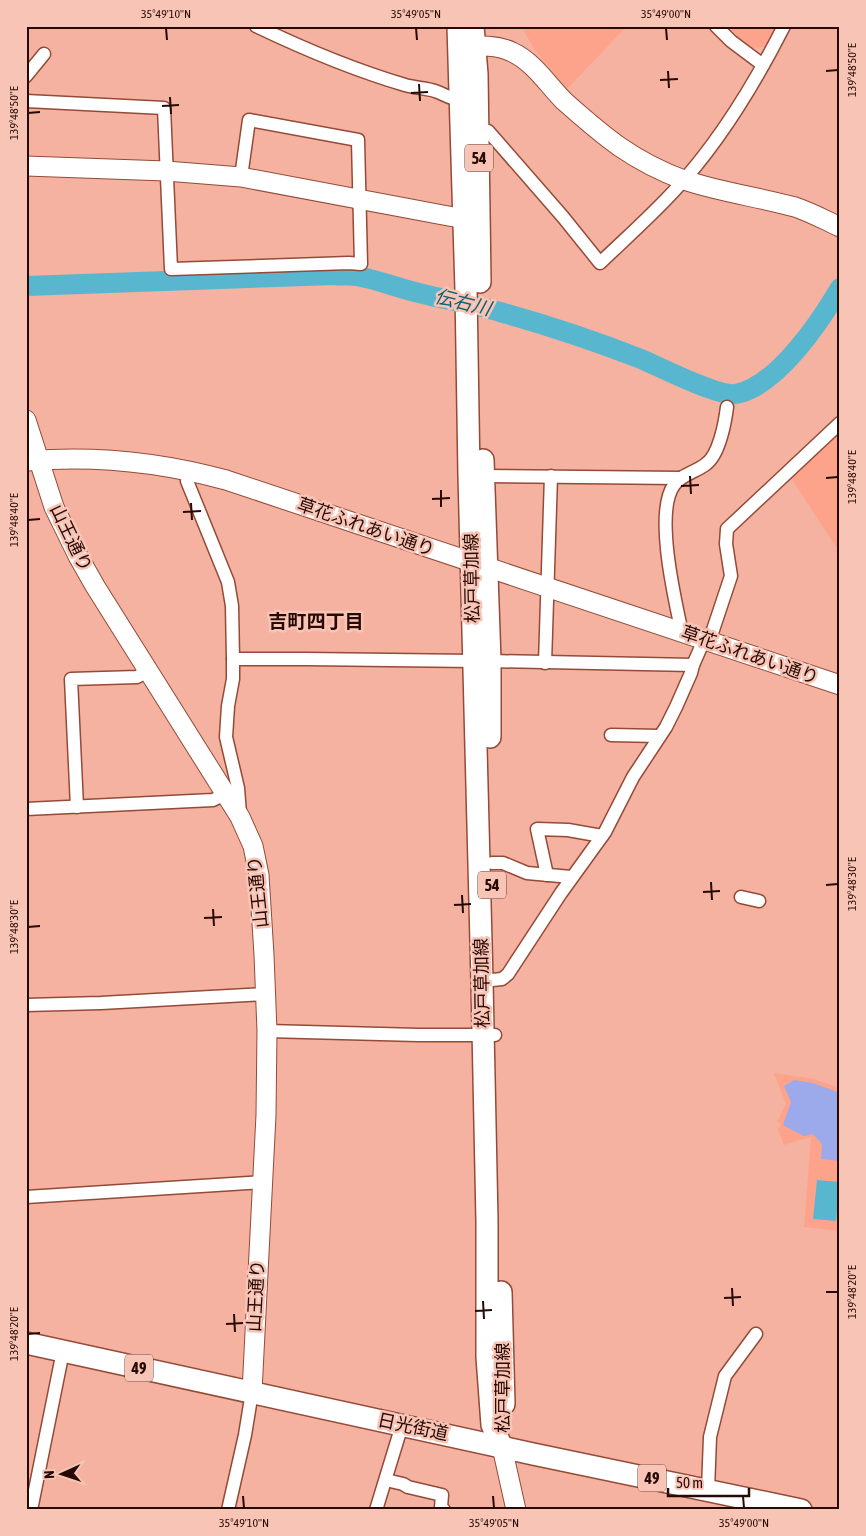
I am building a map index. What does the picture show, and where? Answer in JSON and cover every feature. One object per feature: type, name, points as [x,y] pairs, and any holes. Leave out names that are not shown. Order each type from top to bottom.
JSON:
[{"type":"main road","name":"松戸草加線","points":[[458,26],[469,40],[478,128],[471,216]]},
{"type":"main road","name":"松戸草加線","points":[[469,40],[460,99],[471,216],[474,321],[484,476],[479,565]]},
{"type":"main road","name":"松戸草加線","points":[[474,321],[469,475],[479,565],[489,1035],[505,1428],[502,1447]]},
{"type":"main road","name":"松戸草加線","points":[[482,661],[492,863],[488,980]]},
{"type":"main road","name":"日光街道","points":[[26,1344],[801,1510]]},
{"type":"street","points":[[256,26],[347,65],[406,86],[436,91],[450,99],[460,99]]},
{"type":"street","points":[[716,26],[731,41],[764,65]]},
{"type":"street","points":[[478,128],[488,131],[600,263],[675,190],[723,130],[764,65],[784,26]]},
{"type":"street","points":[[469,40],[505,49],[523,58],[599,132],[621,148],[664,172],[796,208],[840,227]]},
{"type":"street","points":[[26,76],[44,54]]},
{"type":"street","points":[[26,101],[164,108],[171,269],[361,264],[358,140],[250,120],[241,177]]},
{"type":"street","points":[[26,166],[166,171],[241,177],[443,215],[471,216]]},
{"type":"street","points":[[682,633],[670,576],[666,526],[668,499],[673,486],[680,478],[707,464],[713,455],[723,433],[727,407]]},
{"type":"street","name":"山王通り","points":[[26,420],[32,461],[68,536],[95,586],[240,817],[253,846],[257,862],[266,994],[267,1077],[252,1392]]},
{"type":"street","points":[[488,980],[502,979],[508,974],[571,878],[602,836],[633,778],[676,707],[693,665],[706,641],[731,576],[726,544],[727,529],[840,422]]},
{"type":"street","name":"草花ふれあい通り","points":[[32,461],[88,458],[120,460],[189,470],[234,482],[840,686]]},
{"type":"street","points":[[189,470],[186,481],[228,582],[232,606],[234,659],[226,737],[238,788],[240,817]]},
{"type":"street","points":[[484,476],[680,478]]},
{"type":"street","points":[[545,663],[551,476]]},
{"type":"street","points":[[234,659],[306,658],[693,665]]},
{"type":"street","points":[[77,807],[71,680],[136,677],[148,671]]},
{"type":"street","points":[[611,734],[659,736]]},
{"type":"street","points":[[26,808],[213,800],[225,794]]},
{"type":"street","points":[[547,875],[537,828],[568,830],[602,836]]},
{"type":"street","points":[[492,863],[503,863],[527,873],[571,878]]},
{"type":"street","points":[[741,897],[759,901]]},
{"type":"street","points":[[26,1005],[266,994]]},
{"type":"street","points":[[267,1031],[489,1035]]},
{"type":"street","points":[[26,1197],[263,1182]]},
{"type":"street","points":[[708,1490],[710,1437],[725,1376],[756,1334]]},
{"type":"street","points":[[31,1510],[63,1351]]},
{"type":"street","points":[[228,1510],[245,1435],[252,1392]]},
{"type":"street","points":[[376,1510],[402,1425]]},
{"type":"street","points":[[502,1447],[516,1510]]},
{"type":"street","points":[[386,1480],[442,1494],[442,1508],[444,1510]]},
{"type":"shaded area","points":[[521,26],[627,26],[567,89],[535,50]]},
{"type":"shaded area","points":[[727,26],[777,26],[766,47],[750,48]]},
{"type":"shaded area","points":[[840,430],[840,553],[791,478]]},
{"type":"shaded area","points":[[774,1073],[814,1079],[840,1088],[840,1231],[804,1227],[811,1137],[784,1145],[778,1130],[781,1123],[777,1122],[786,1104]]},
{"type":"shaded area","points":[[794,1080],[813,1083],[840,1093],[840,1161],[821,1159],[822,1144],[813,1134],[804,1136],[783,1125],[791,1102],[784,1086]]},
{"type":"shaded area","points":[[817,1180],[840,1182],[836,1221],[813,1219]]},
{"type":"waterway","name":"伝右川","points":[[26,286],[334,275],[357,276],[535,322],[624,352],[703,386],[728,394],[736,394],[751,389],[767,379],[782,366],[821,318],[840,288]]},
{"type":"district","name":"吉町四丁目","points":[[316,621]]}]
